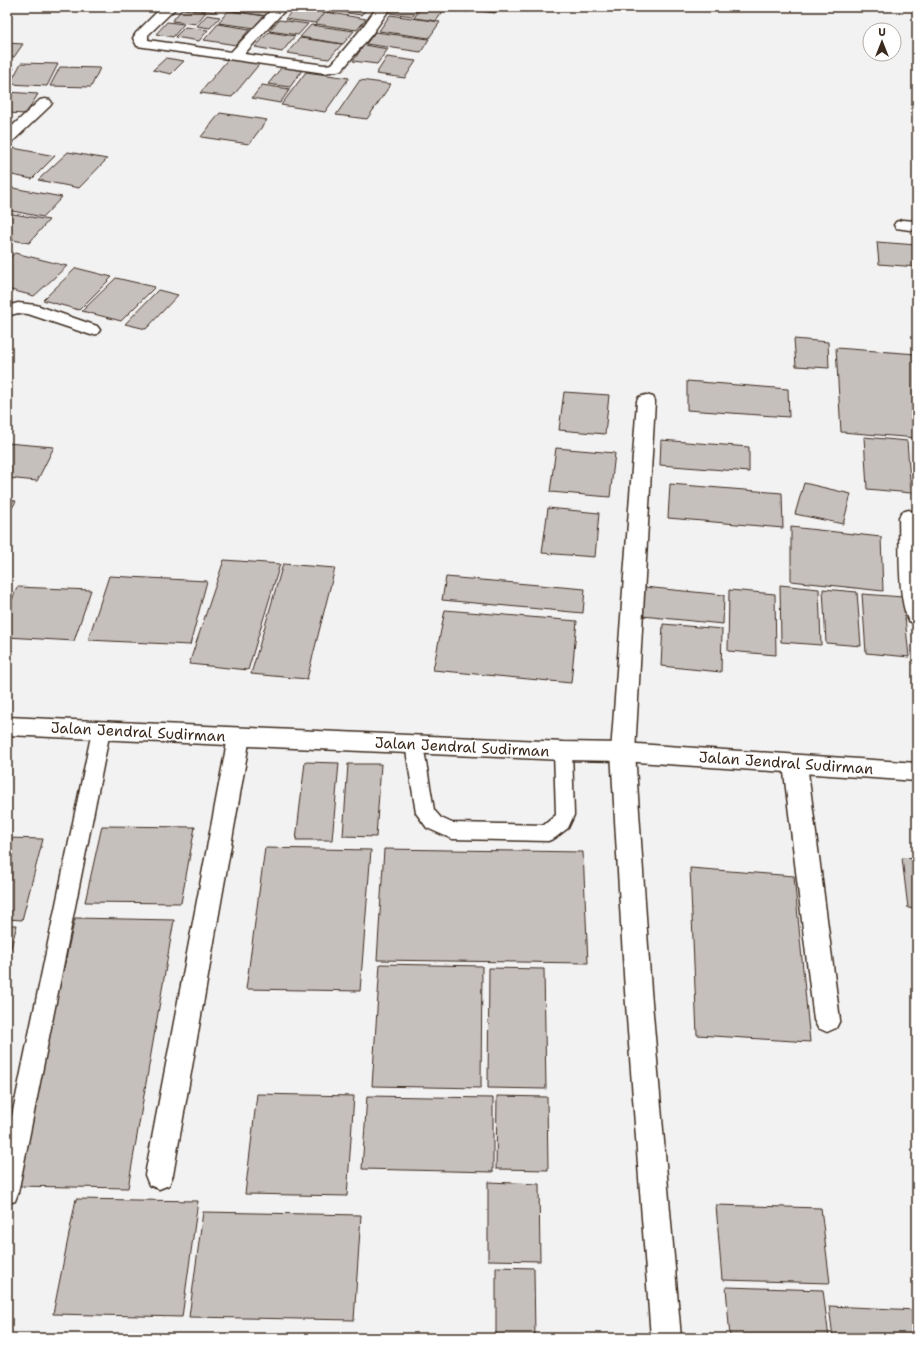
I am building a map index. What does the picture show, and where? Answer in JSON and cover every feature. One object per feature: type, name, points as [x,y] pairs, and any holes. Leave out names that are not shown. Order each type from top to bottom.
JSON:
[{"type":"street","points":[[170,7],[143,33],[140,38],[142,42],[234,57],[325,69],[337,67],[367,31],[384,7]]},
{"type":"street","points":[[234,57],[281,7]]},
{"type":"street","points":[[7,139],[45,103]]},
{"type":"street","points":[[7,311],[18,308],[30,309],[91,330]]},
{"type":"street","points":[[646,401],[623,752],[637,984],[666,1338]]},
{"type":"street","points":[[909,517],[911,580],[917,616]]},
{"type":"street","name":"Jalan Jendral Sudirman","points":[[7,726],[563,751],[623,752],[917,772]]},
{"type":"street","points":[[159,1175],[239,737]]},
{"type":"street","points":[[795,764],[827,1020]]},
{"type":"lane","points":[[7,1193],[101,731]]},
{"type":"lane","points":[[414,744],[425,813],[434,823],[452,831],[548,833],[557,827],[565,815],[563,751]]},
{"type":"building","points":[[70,7],[102,7],[99,10]]},
{"type":"building","points":[[220,7],[215,12],[185,8]]},
{"type":"building","points":[[238,7],[273,7],[266,16],[234,11]]},
{"type":"building","points":[[296,7],[325,12],[315,23],[285,19]]},
{"type":"building","points":[[322,7],[369,7],[361,15],[320,9]]},
{"type":"building","points":[[395,7],[419,7],[413,16],[390,13]]},
{"type":"building","points":[[421,7],[444,10],[436,21],[414,18]]},
{"type":"building","points":[[448,7],[471,7],[468,12],[446,9]]},
{"type":"building","points":[[474,7],[498,7],[495,13],[472,10]]},
{"type":"building","points":[[182,9],[206,12],[196,24],[172,21]]},
{"type":"building","points":[[228,11],[266,16],[256,28],[218,23]]},
{"type":"building","points":[[326,12],[366,19],[357,30],[316,24]]},
{"type":"building","points":[[207,15],[220,17],[210,28],[197,26]]},
{"type":"building","points":[[390,15],[440,22],[429,38],[379,31]]},
{"type":"building","points":[[279,20],[308,24],[298,35],[269,31]]},
{"type":"building","points":[[167,22],[184,24],[173,37],[156,34]]},
{"type":"building","points":[[218,24],[250,29],[236,45],[204,40]]},
{"type":"building","points":[[311,25],[354,31],[343,44],[300,37]]},
{"type":"building","points":[[185,27],[208,30],[199,41],[175,37]]},
{"type":"building","points":[[269,32],[295,36],[282,52],[255,47]]},
{"type":"building","points":[[375,32],[429,39],[421,52],[366,44]]},
{"type":"building","points":[[300,38],[342,44],[329,59],[287,53]]},
{"type":"building","points":[[7,43],[23,44],[14,57],[7,57]]},
{"type":"building","points":[[364,45],[388,49],[377,64],[353,61]]},
{"type":"building","points":[[387,57],[416,61],[405,78],[376,74]]},
{"type":"building","points":[[166,58],[184,61],[171,74],[153,70]]},
{"type":"building","points":[[229,58],[261,62],[232,97],[200,93]]},
{"type":"building","points":[[21,63],[58,64],[47,86],[10,84]]},
{"type":"building","points":[[60,67],[100,68],[91,87],[50,86]]},
{"type":"building","points":[[282,67],[303,69],[290,87],[268,84]]},
{"type":"building","points":[[7,68],[14,68],[7,80]]},
{"type":"building","points":[[306,72],[349,78],[325,112],[281,105]]},
{"type":"building","points":[[360,80],[391,84],[367,119],[336,115]]},
{"type":"building","points":[[262,85],[290,89],[280,103],[252,98]]},
{"type":"building","points":[[7,92],[38,94],[26,114],[7,113]]},
{"type":"building","points":[[220,113],[267,120],[249,144],[201,137]]},
{"type":"building","points":[[13,148],[55,156],[32,179],[7,174],[7,154]]},
{"type":"building","points":[[68,152],[107,159],[79,188],[38,180]]},
{"type":"building","points":[[7,187],[62,197],[43,217],[7,210]]},
{"type":"building","points":[[7,213],[49,220],[29,243],[7,239]]},
{"type":"building","points":[[877,242],[917,245],[917,267],[879,264]]},
{"type":"building","points":[[15,253],[67,266],[34,296],[7,289],[7,260]]},
{"type":"building","points":[[76,268],[112,277],[79,310],[43,300]]},
{"type":"building","points":[[116,278],[155,287],[121,321],[82,311]]},
{"type":"building","points":[[158,290],[178,295],[146,329],[125,324]]},
{"type":"building","points":[[794,339],[828,342],[829,368],[796,366]]},
{"type":"building","points":[[836,348],[917,354],[917,438],[841,432]]},
{"type":"building","points":[[687,381],[788,389],[789,417],[687,410]]},
{"type":"building","points":[[564,392],[609,395],[605,434],[559,430]]},
{"type":"building","points":[[864,437],[907,441],[911,493],[867,489]]},
{"type":"building","points":[[661,440],[749,447],[749,472],[660,465]]},
{"type":"building","points":[[7,443],[54,447],[37,481],[7,478]]},
{"type":"building","points":[[556,448],[615,453],[610,497],[550,492]]},
{"type":"building","points":[[804,483],[851,494],[843,524],[795,514]]},
{"type":"building","points":[[670,484],[782,493],[783,528],[668,518]]},
{"type":"building","points":[[7,500],[16,501],[7,517]]},
{"type":"building","points":[[548,508],[599,513],[595,557],[542,553]]},
{"type":"building","points":[[791,527],[881,537],[883,591],[791,581]]},
{"type":"building","points":[[224,560],[280,564],[248,670],[189,664]]},
{"type":"building","points":[[283,564],[335,568],[307,679],[251,674]]},
{"type":"building","points":[[109,576],[207,581],[190,645],[88,640]]},
{"type":"building","points":[[446,577],[585,589],[583,613],[442,600]]},
{"type":"building","points":[[780,585],[819,589],[821,645],[781,642]]},
{"type":"building","points":[[17,587],[91,590],[74,641],[7,637],[7,613]]},
{"type":"building","points":[[644,587],[724,595],[723,624],[642,616]]},
{"type":"building","points":[[823,589],[857,592],[861,646],[826,643]]},
{"type":"building","points":[[729,590],[775,594],[776,655],[728,651]]},
{"type":"building","points":[[862,594],[903,597],[909,657],[866,653]]},
{"type":"building","points":[[445,610],[577,621],[571,683],[433,670]]},
{"type":"building","points":[[663,624],[722,629],[721,672],[661,666]]},
{"type":"building","points":[[305,762],[339,763],[332,840],[296,840]]},
{"type":"building","points":[[348,764],[381,764],[376,837],[343,836]]},
{"type":"building","points":[[102,826],[195,827],[181,903],[85,902]]},
{"type":"building","points":[[7,838],[43,839],[22,920],[7,919]]},
{"type":"building","points":[[265,848],[371,850],[360,991],[246,989]]},
{"type":"building","points":[[384,849],[583,852],[588,963],[377,960]]},
{"type":"building","points":[[902,858],[917,859],[917,909],[908,908]]},
{"type":"building","points":[[690,868],[794,876],[810,1042],[697,1035]]},
{"type":"building","points":[[75,918],[174,920],[128,1188],[15,1186]]},
{"type":"building","points":[[7,925],[17,925],[7,962]]},
{"type":"building","points":[[380,964],[482,966],[481,1088],[372,1086]]},
{"type":"building","points":[[489,968],[544,969],[546,1089],[488,1088]]},
{"type":"building","points":[[257,1094],[354,1096],[347,1196],[245,1194]]},
{"type":"building","points":[[367,1096],[493,1098],[493,1172],[362,1169]]},
{"type":"building","points":[[497,1096],[547,1097],[548,1170],[496,1169]]},
{"type":"building","points":[[488,1182],[539,1184],[540,1261],[488,1260]]},
{"type":"building","points":[[76,1199],[198,1201],[182,1317],[53,1314]]},
{"type":"building","points":[[716,1205],[821,1208],[830,1283],[722,1280]]},
{"type":"building","points":[[203,1212],[361,1215],[354,1320],[189,1317]]},
{"type":"building","points":[[496,1267],[534,1268],[535,1338],[496,1338]]},
{"type":"building","points":[[726,1287],[823,1290],[829,1338],[730,1338]]},
{"type":"building","points":[[829,1306],[917,1310],[917,1338],[833,1338]]}]
